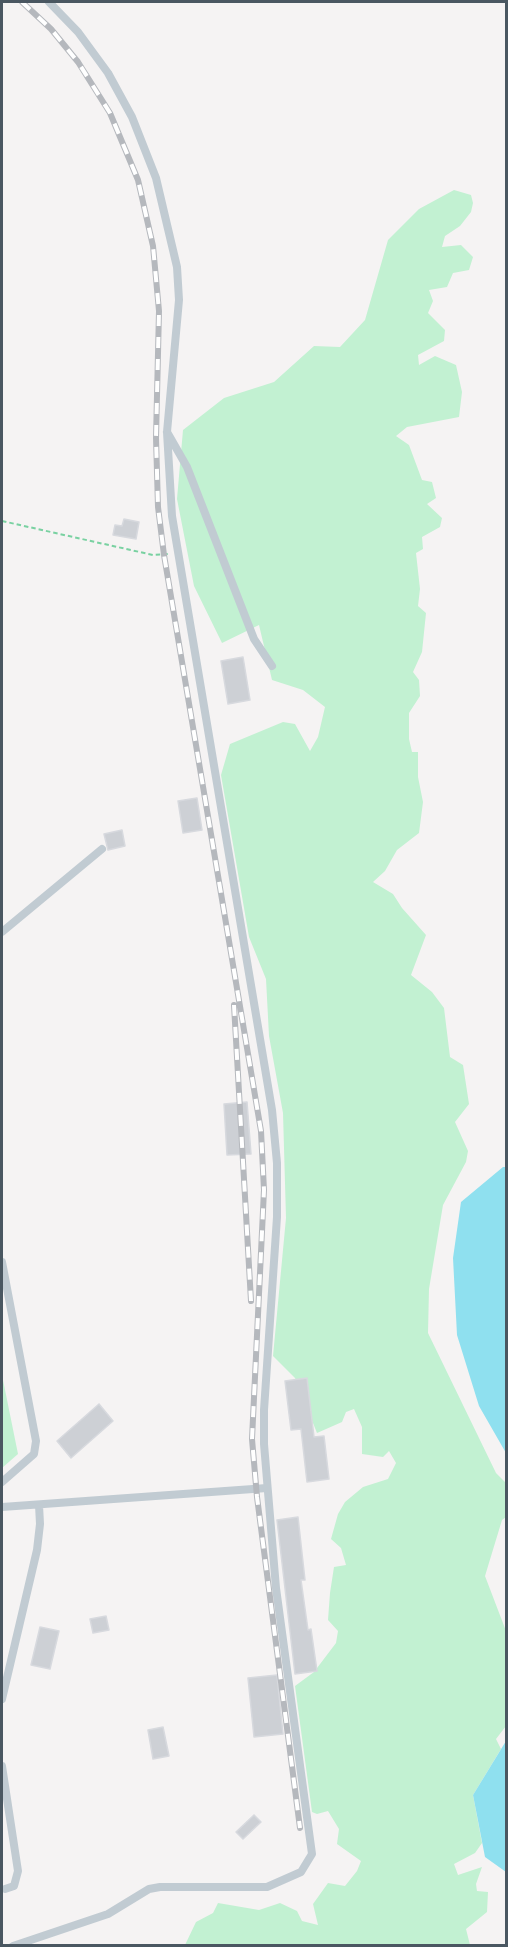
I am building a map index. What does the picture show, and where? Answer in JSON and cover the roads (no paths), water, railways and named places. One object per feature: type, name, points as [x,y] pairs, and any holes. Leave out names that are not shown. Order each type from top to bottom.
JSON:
[{"type":"lane","points":[[13,1946],[108,1914],[149,1889],[176,1885],[267,1887],[301,1872],[308,1864],[312,1854],[276,1588],[267,1488],[264,1410],[277,1218],[274,1131],[177,552],[167,432],[179,300],[177,267],[156,178],[132,117],[108,73],[78,32],[49,2]]},
{"type":"lane","points":[[167,432],[187,467],[254,639],[261,654],[272,666]]},
{"type":"lane","points":[[2,932],[102,849]]},
{"type":"lane","points":[[2,1262],[6,1306],[36,1448],[28,1461],[2,1482]]},
{"type":"lane","points":[[2,1507],[267,1488]]},
{"type":"lane","points":[[2,1699],[37,1550],[40,1524],[39,1505]]},
{"type":"lane","points":[[2,1766],[18,1871],[14,1886],[5,1889]]},
{"type":"water","points":[[503,1167],[506,1167],[506,1453],[479,1406],[457,1335],[453,1258],[461,1202]]},
{"type":"water","points":[[506,1741],[506,1872],[485,1857],[473,1795]]},
{"type":"railway","points":[[22,2],[51,29],[78,62],[110,113],[138,180],[153,246],[159,311],[156,438],[158,507],[164,555],[261,1131],[264,1190],[252,1439],[257,1497],[300,1828]]},
{"type":"railway","points":[[234,1005],[251,1301]]}]
